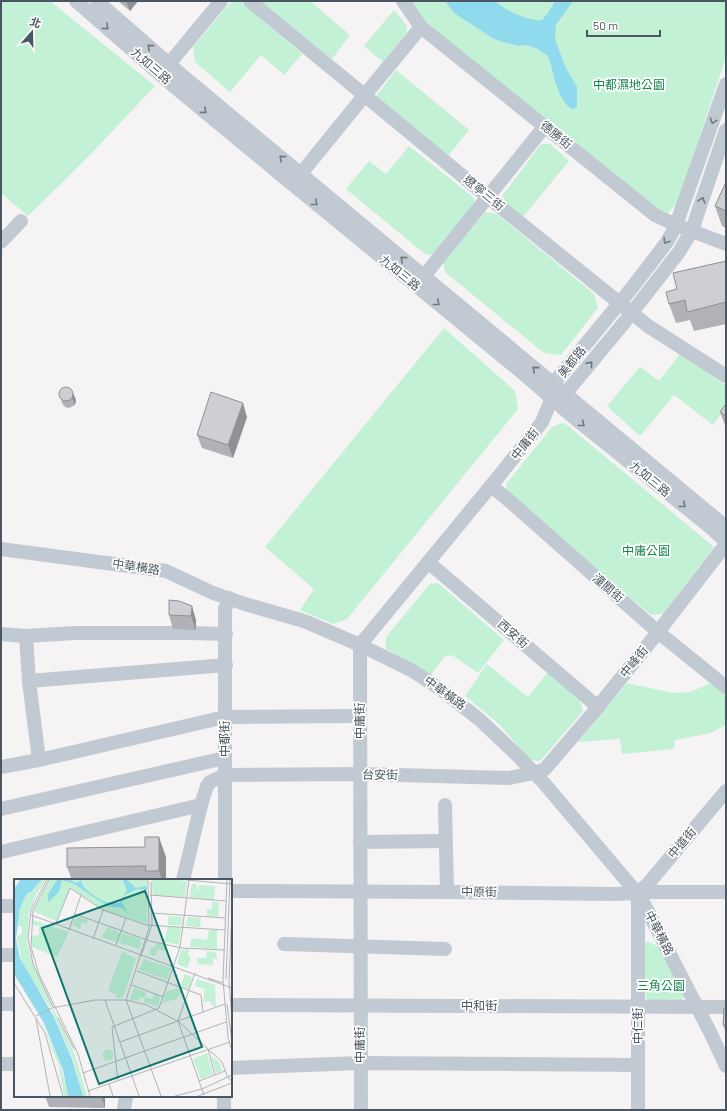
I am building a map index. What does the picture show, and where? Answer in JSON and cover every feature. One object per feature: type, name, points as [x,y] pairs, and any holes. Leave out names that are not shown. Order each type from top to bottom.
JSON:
[{"type":"street","name":"九如三路","points":[[76,1],[165,69],[297,179],[552,398],[726,543]]},
{"type":"street","name":"九如三路","points":[[97,1],[165,69]]},
{"type":"street","points":[[165,69],[221,1]]},
{"type":"street","name":"遼寧三街","points":[[250,1],[364,96],[648,326],[726,376]]},
{"type":"street","name":"德勝街","points":[[402,1],[421,27],[655,215],[676,225],[726,244]]},
{"type":"street","points":[[297,179],[421,27]]},
{"type":"street","name":"美都路","points":[[726,84],[676,225],[667,242],[553,384],[552,398],[565,394],[632,313],[679,252],[692,230],[722,158],[726,130]]},
{"type":"street","points":[[424,276],[545,126]]},
{"type":"street","name":"九如三路","points":[[297,179],[424,276],[726,527]]},
{"type":"street","points":[[1,242],[21,221]]},
{"type":"street","name":"中庸街","points":[[361,1110],[360,645],[542,422],[552,398]]},
{"type":"street","name":"潼關街","points":[[491,486],[658,632],[726,687]]},
{"type":"street","name":"中峰街","points":[[535,773],[550,765],[658,632],[726,543]]},
{"type":"street","name":"中華橫路","points":[[1,549],[166,571],[213,593],[244,604],[304,621],[360,645],[413,671],[443,691],[480,720],[535,773],[637,893],[698,1008],[726,1066]]},
{"type":"street","name":"西安街","points":[[428,562],[598,707]]},
{"type":"street","name":"中都街","points":[[225,879],[225,609],[229,598]]},
{"type":"street","points":[[1,634],[26,636],[74,632],[226,634]]},
{"type":"street","points":[[26,636],[29,681],[39,760]]},
{"type":"street","points":[[29,681],[226,665]]},
{"type":"street","points":[[1,767],[39,760],[225,717],[360,716]]},
{"type":"street","points":[[1,809],[225,758]]},
{"type":"street","name":"台安街","points":[[225,775],[360,774],[509,778],[535,773]]},
{"type":"street","points":[[183,879],[207,786],[210,782],[225,775]]},
{"type":"street","name":"中道街","points":[[637,893],[647,885],[726,791]]},
{"type":"street","points":[[1,852],[201,805]]},
{"type":"street","points":[[445,805],[447,892]]},
{"type":"street","points":[[360,842],[446,841]]},
{"type":"street","name":"中原街","points":[[232,891],[726,892]]},
{"type":"street","name":"中仁街","points":[[637,893],[638,1110]]},
{"type":"street","points":[[1,906],[14,906]]},
{"type":"street","points":[[284,944],[445,949]]},
{"type":"street","points":[[1,955],[14,955]]},
{"type":"street","points":[[1,1004],[14,1004]]},
{"type":"street","name":"中和街","points":[[232,1005],[726,1007]]},
{"type":"street","points":[[232,1068],[360,1063],[638,1065]]},
{"type":"street","points":[[1,1064],[14,1064]]},
{"type":"street","points":[[124,1110],[126,1097]]},
{"type":"street","points":[[224,1097],[224,1110]]},
{"type":"green space","points":[[1,1],[50,1],[155,86],[87,158],[28,216],[1,193]]},
{"type":"green space","points":[[235,1],[240,1],[302,54],[284,75],[261,55],[230,92],[195,62],[193,47],[229,4]]},
{"type":"green space","points":[[261,1],[310,1],[350,35],[332,59]]},
{"type":"green space","name":"中都濕地公園","points":[[403,1],[726,1],[726,57],[678,202],[668,213],[653,207],[421,27]]},
{"type":"green space","points":[[394,10],[407,26],[407,32],[383,62],[364,46]]},
{"type":"green space","points":[[396,70],[469,130],[448,156],[377,98],[377,95]]},
{"type":"green space","points":[[541,144],[550,144],[569,161],[523,217],[504,201],[503,195]]},
{"type":"green space","points":[[409,146],[473,197],[476,206],[434,255],[425,254],[346,189],[369,161],[386,174]]},
{"type":"green space","points":[[485,212],[497,214],[594,294],[598,308],[561,355],[544,353],[445,272],[443,263]]},
{"type":"green space","points":[[444,328],[515,391],[518,409],[347,619],[333,624],[300,610],[314,589],[265,547]]},
{"type":"green space","points":[[680,354],[726,385],[726,407],[713,425],[674,395],[640,436],[607,406],[640,367],[659,381]]},
{"type":"green space","name":"中庸公園","points":[[562,423],[567,425],[714,547],[663,614],[651,615],[508,494],[506,484],[552,427]]},
{"type":"green space","points":[[438,583],[504,640],[478,673],[452,655],[444,657],[431,675],[386,649],[386,637],[430,584]]},
{"type":"green space","points":[[487,664],[528,697],[548,672],[580,701],[583,711],[540,761],[530,760],[499,724],[465,696]]},
{"type":"green space","points":[[627,683],[673,693],[690,692],[711,683],[726,696],[726,725],[711,733],[675,740],[674,749],[622,754],[620,739],[578,742]]},
{"type":"green space","name":"三角公園","points":[[647,942],[652,943],[659,948],[684,996],[682,1001],[649,1002],[646,997],[644,944]]},
{"type":"water","points":[[445,1],[495,1],[505,9],[517,15],[529,19],[542,20],[555,1],[573,1],[556,25],[555,39],[565,66],[577,87],[576,108],[571,109],[562,97],[556,84],[548,56],[536,48],[526,45],[518,46],[494,39],[454,13]]},
{"type":"building","points":[[726,182],[726,211],[715,206]]},
{"type":"building","points":[[726,261],[726,302],[687,312],[685,300],[669,304],[666,292],[677,289],[673,273]]},
{"type":"building","points":[[66,387],[71,389],[73,394],[71,399],[66,401],[61,399],[59,394],[61,389]]},
{"type":"building","points":[[211,392],[243,403],[228,445],[197,435]]},
{"type":"building","points":[[726,404],[726,416],[720,412]]},
{"type":"building","points":[[169,600],[179,601],[192,606],[191,616],[169,615]]},
{"type":"building","points":[[145,837],[159,837],[159,871],[145,871],[146,866],[67,867],[67,848],[145,847]]},
{"type":"building","points":[[724,1008],[726,1008],[726,1025],[723,1025]]}]
